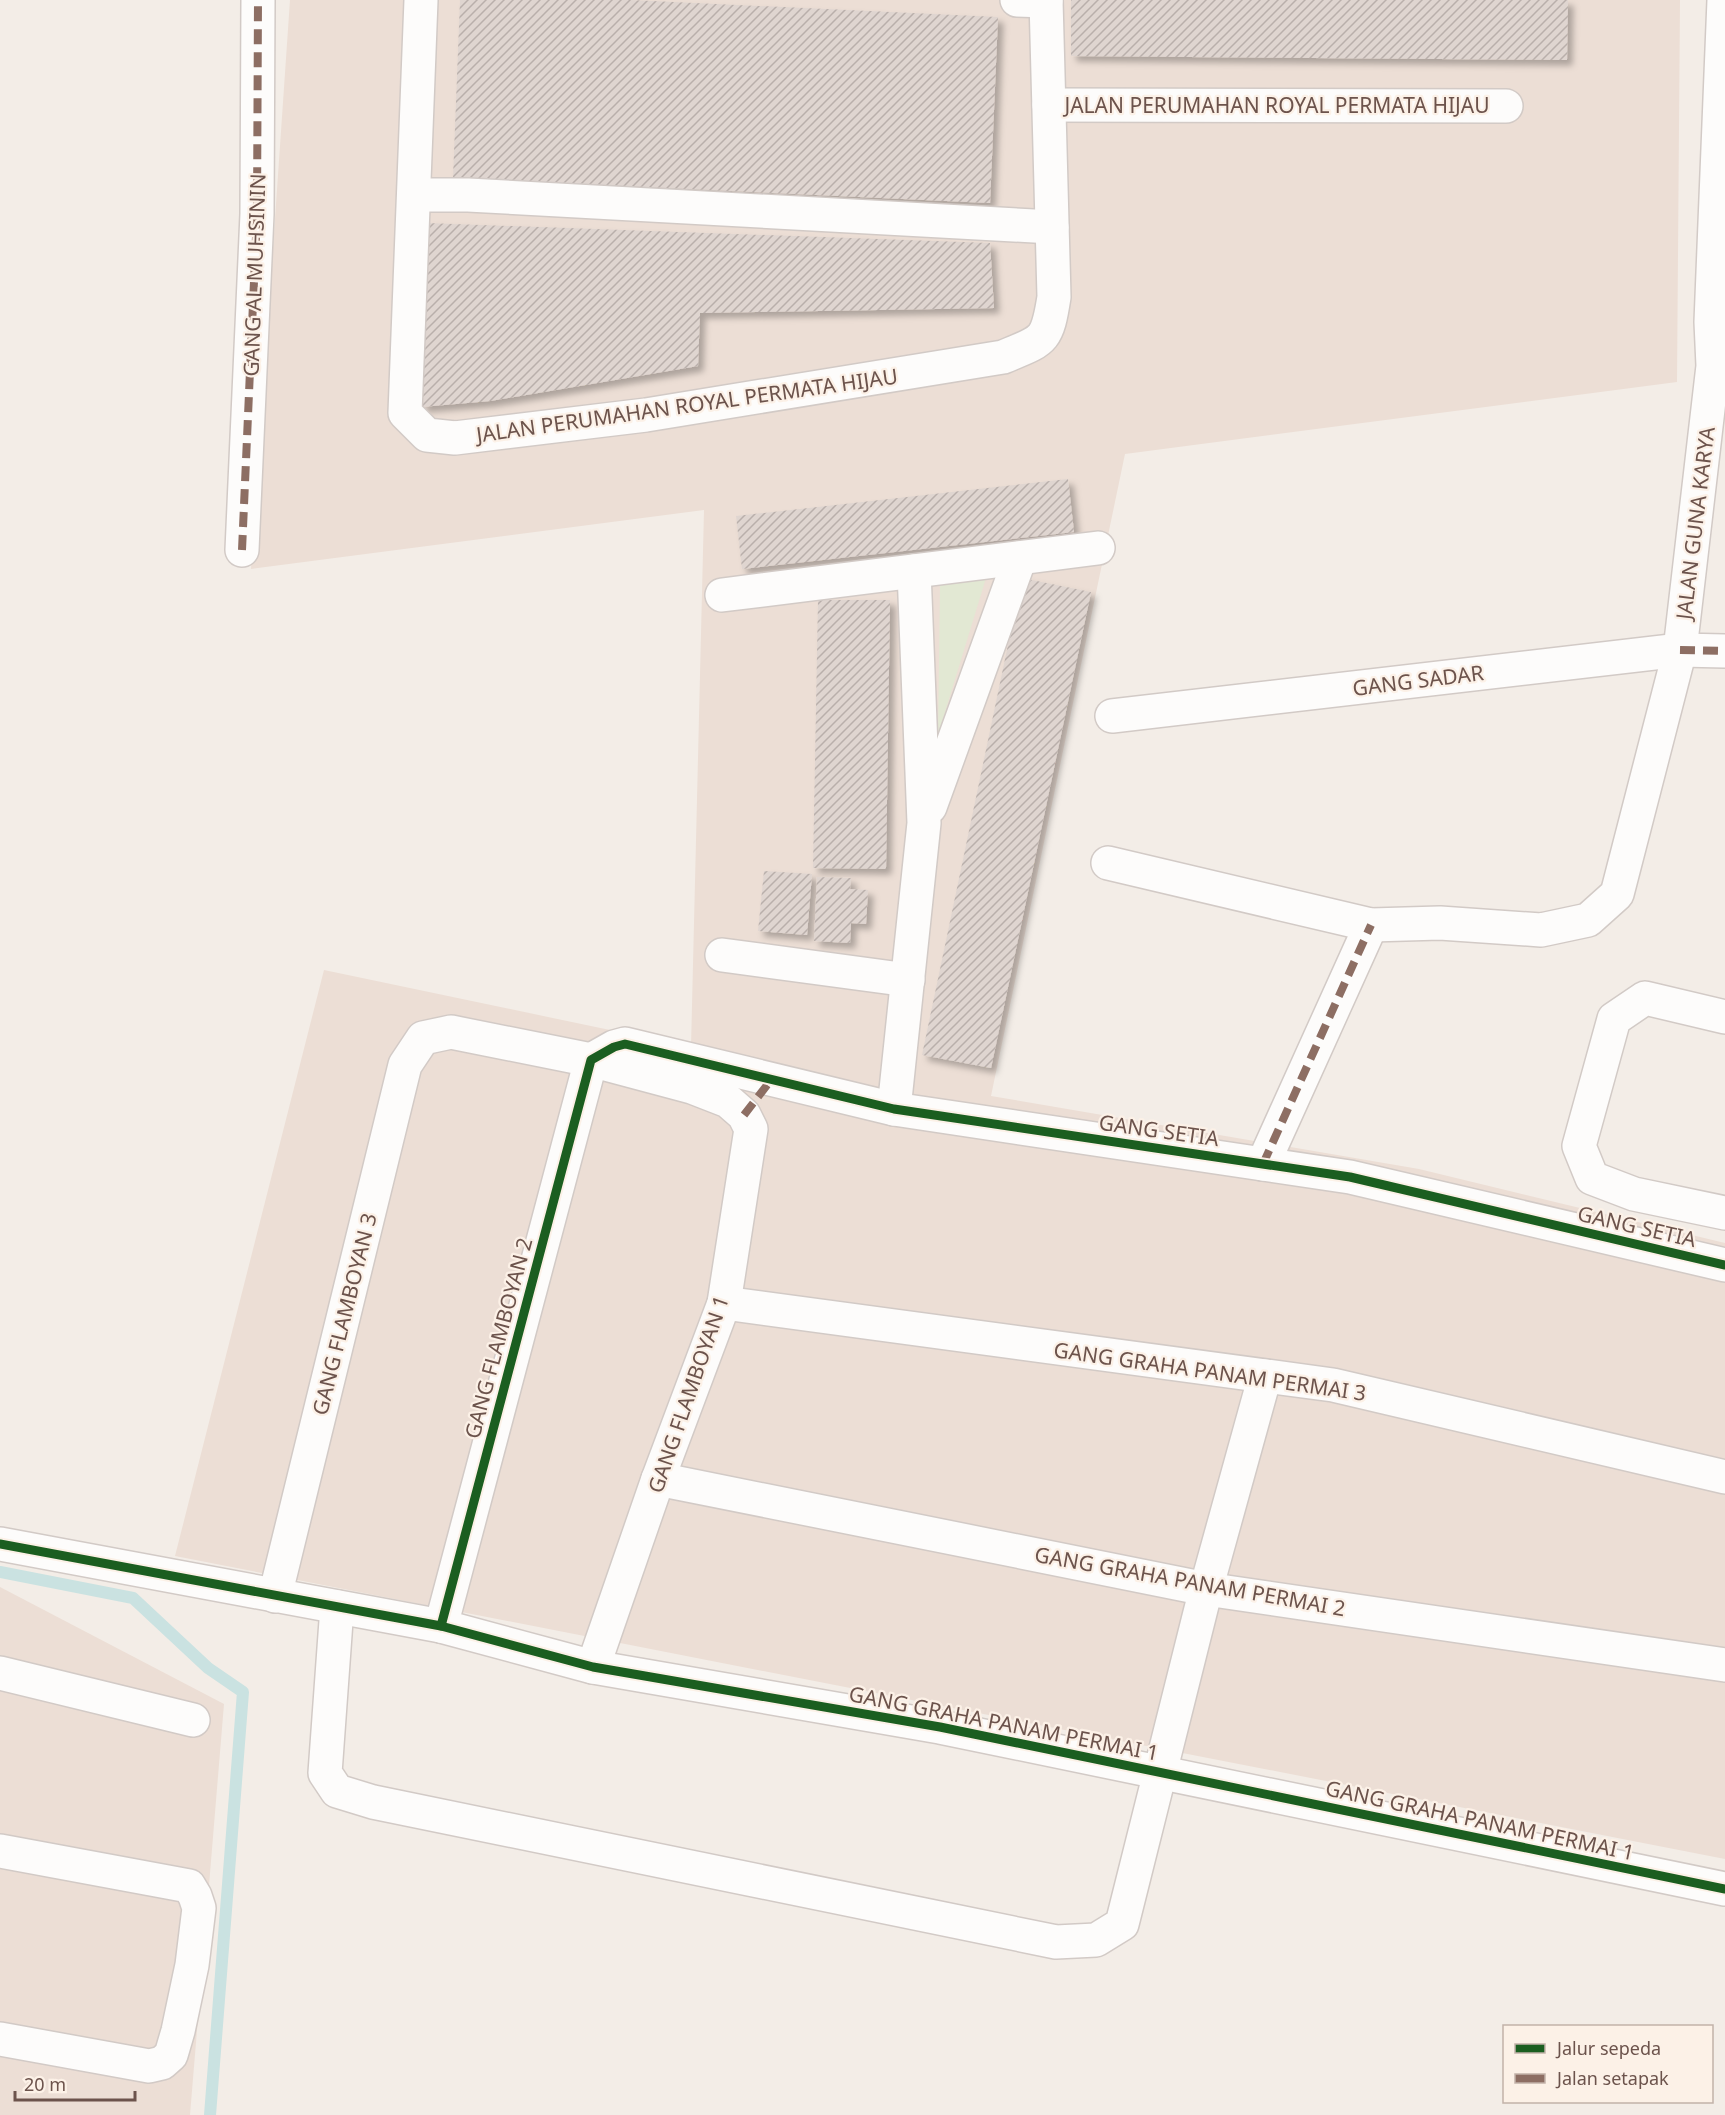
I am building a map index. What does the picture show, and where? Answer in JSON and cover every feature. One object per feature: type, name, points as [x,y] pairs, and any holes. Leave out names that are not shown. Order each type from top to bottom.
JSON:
[{"type":"street","name":"GANG AL MUHSININ","points":[[242,550],[257,214],[258,0]]},
{"type":"street","name":"JALAN PERUMAHAN ROYAL PERMATA HIJAU","points":[[422,0],[405,413],[427,435],[455,438],[646,415],[1003,357],[1030,346],[1044,336],[1050,322],[1054,297],[1049,105],[1036,0]]},
{"type":"street","name":"JALAN GUNA KARYA","points":[[1108,863],[1371,925],[1440,923],[1541,930],[1588,920],[1617,894],[1680,650],[1719,364],[1711,322],[1724,0]]},
{"type":"street","name":"JALAN PERUMAHAN ROYAL PERMATA HIJAU","points":[[1049,105],[1506,106]]},
{"type":"street","points":[[414,195],[468,195],[1052,227]]},
{"type":"street","points":[[722,594],[1098,548]]},
{"type":"street","points":[[924,823],[1020,558]]},
{"type":"street","points":[[894,1109],[924,823],[914,571]]},
{"type":"street","name":"GANG SADAR","points":[[1112,716],[1680,650],[1725,651]]},
{"type":"street","points":[[1263,1164],[1371,925]]},
{"type":"street","points":[[722,955],[908,980]]},
{"type":"street","points":[[1725,1017],[1645,998],[1614,1019],[1579,1146],[1592,1178],[1634,1194],[1725,1213]]},
{"type":"street","name":"GANG FLAMBOYAN 3","points":[[275,1596],[405,1065],[423,1038],[451,1032],[591,1060]]},
{"type":"street","name":"GANG SETIA","points":[[591,1060],[614,1047],[625,1044],[894,1109],[1350,1177],[1725,1265]]},
{"type":"street","name":"GANG FLAMBOYAN 1","points":[[591,1060],[692,1087],[728,1101],[744,1115],[751,1129],[724,1303],[658,1479],[592,1667]]},
{"type":"street","name":"GANG FLAMBOYAN 2","points":[[441,1626],[591,1060]]},
{"type":"street","name":"GANG GRAHA PANAM PERMAI 3","points":[[724,1303],[1333,1385],[1725,1477]]},
{"type":"street","points":[[337,1607],[325,1773],[337,1791],[373,1802],[1056,1942],[1096,1940],[1122,1924],[1206,1589],[1265,1376]]},
{"type":"street","name":"GANG GRAHA PANAM PERMAI 2","points":[[658,1479],[1206,1589],[1725,1665]]},
{"type":"street","name":"GANG GRAHA PANAM PERMAI 1","points":[[0,1544],[441,1626],[592,1667],[940,1727],[1725,1888]]},
{"type":"street","points":[[0,1672],[193,1720]]},
{"type":"street","points":[[0,1851],[189,1886],[199,1908],[192,1965],[178,2031],[171,2055],[162,2063],[149,2067],[0,2039]]},
{"type":"shaded area","points":[[290,0],[1680,0],[1677,382],[1125,454],[991,1096],[1419,1169],[1725,1243],[1725,1859],[175,1556],[324,970],[691,1047],[704,510],[251,569]]},
{"type":"shaded area","points":[[0,1587],[224,1704],[190,2115],[0,2115]]},
{"type":"green space","points":[[986,578],[938,735],[940,585]]},
{"type":"building","points":[[460,0],[631,0],[998,17],[990,203],[453,178]]},
{"type":"building","points":[[1071,0],[1568,0],[1567,60],[1071,56]]},
{"type":"building","points":[[427,223],[990,243],[994,308],[700,313],[698,366],[490,401],[421,407]]},
{"type":"building","points":[[1068,479],[1074,532],[742,569],[736,516]]},
{"type":"building","points":[[1022,578],[1091,592],[991,1068],[922,1055]]},
{"type":"building","points":[[818,600],[890,600],[886,869],[813,868]]},
{"type":"building","points":[[764,871],[812,874],[807,935],[758,931]]},
{"type":"building","points":[[817,877],[851,878],[850,889],[868,890],[866,924],[851,923],[850,943],[814,941]]},
{"type":"waterway","points":[[0,1572],[133,1598],[208,1668],[243,1692],[210,2115]]},
{"type":"marked path","points":[[242,550],[257,214],[258,0]]},
{"type":"marked path","points":[[1680,650],[1725,651]]},
{"type":"marked path","points":[[1263,1164],[1371,925]]},
{"type":"marked path","points":[[744,1115],[771,1080]]},
{"type":"cycle path","points":[[441,1626],[591,1060],[614,1047],[625,1044],[894,1109],[1350,1177],[1725,1265]]},
{"type":"cycle path","points":[[0,1544],[441,1626],[593,1667],[940,1727],[1725,1889]]}]
